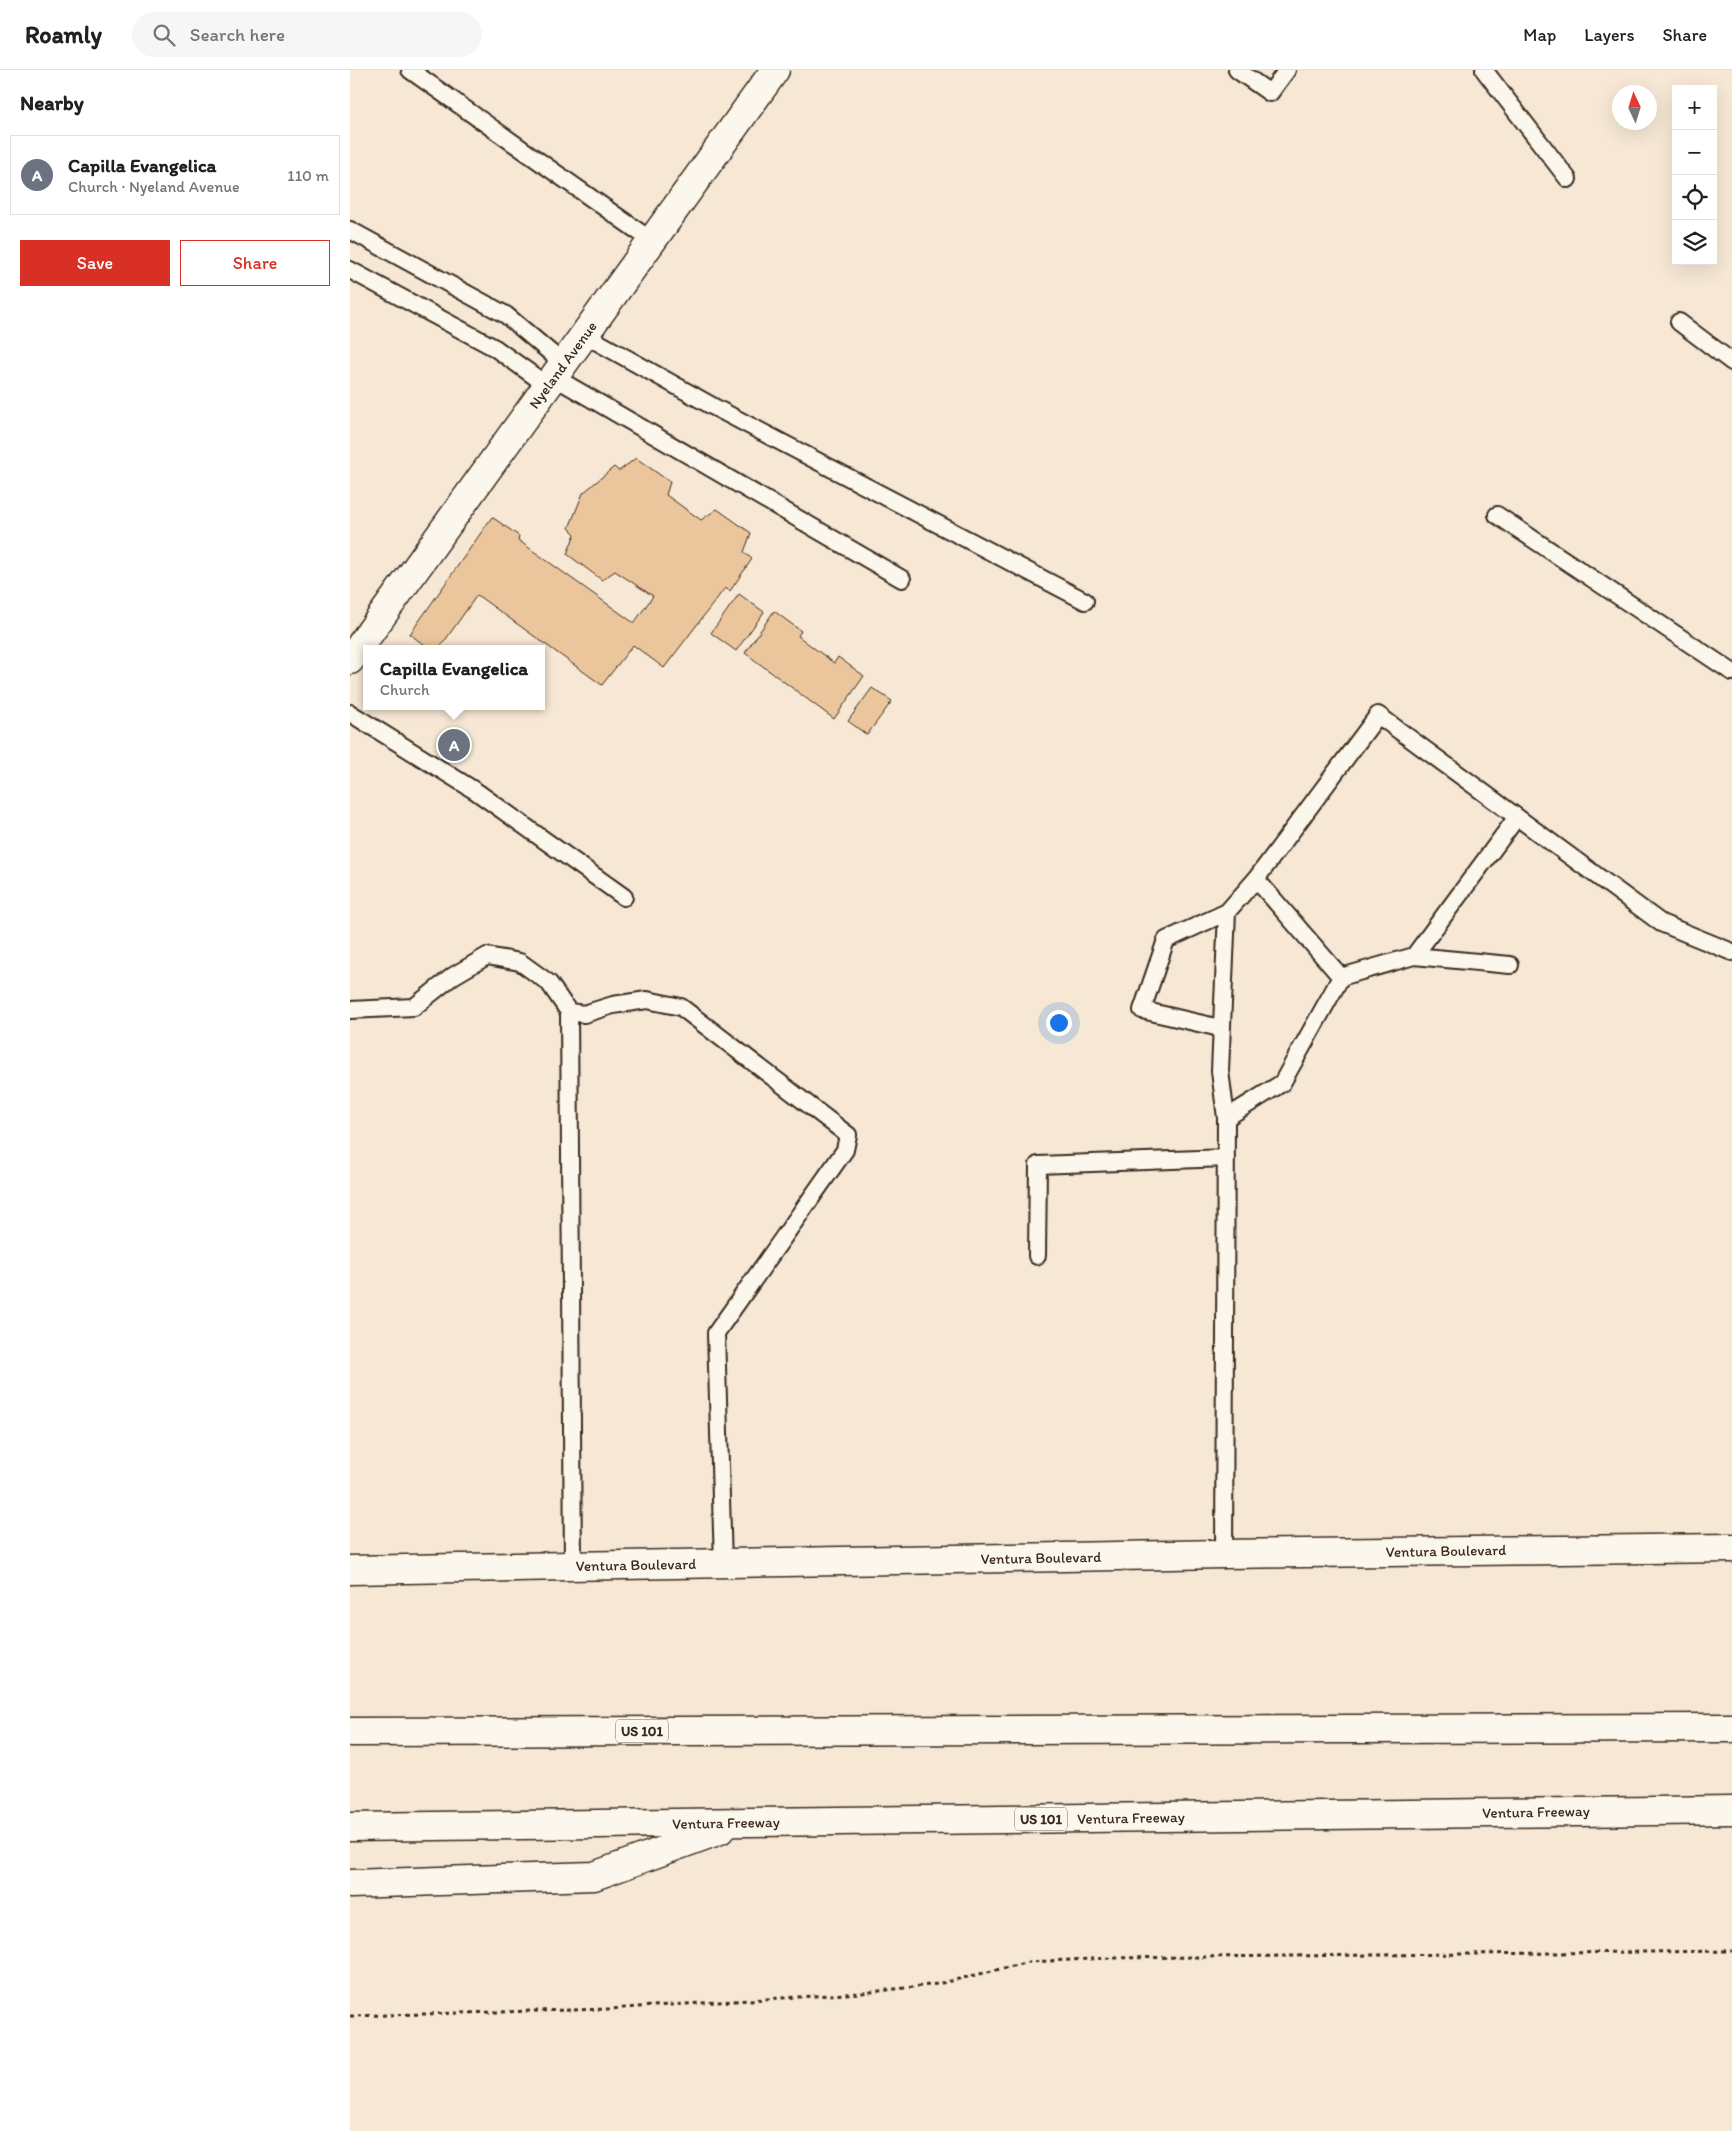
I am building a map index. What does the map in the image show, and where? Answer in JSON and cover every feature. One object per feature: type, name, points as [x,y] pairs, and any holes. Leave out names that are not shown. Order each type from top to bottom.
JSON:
[{"type":"main road","name":"Nyeland Avenue","points":[[350,660],[775,70]]},
{"type":"main road","name":"Ventura Boulevard","points":[[350,1570],[1224,1554],[1732,1548]]},
{"type":"main road","name":"US 101","points":[[350,1732],[1732,1728]]},
{"type":"main road","name":"Ventura Freeway","points":[[350,1827],[1732,1810]]},
{"type":"main road","points":[[350,1884],[594,1876],[739,1823]]},
{"type":"lane","points":[[410,70],[652,241]]},
{"type":"lane","points":[[1237,70],[1270,92],[1287,70]]},
{"type":"lane","points":[[1484,70],[1568,179]]},
{"type":"lane","points":[[350,230],[506,316],[555,376]]},
{"type":"lane","points":[[350,270],[495,348],[555,376],[902,578]]},
{"type":"lane","points":[[1679,322],[1732,362]]},
{"type":"lane","points":[[585,335],[714,407],[1085,601]]},
{"type":"lane","points":[[1497,515],[1732,672]]},
{"type":"lane","points":[[350,713],[477,792],[624,897]]},
{"type":"lane","points":[[1220,1028],[1142,1010],[1166,940],[1227,912],[1256,879],[1378,715],[1661,923],[1732,952]]},
{"type":"lane","points":[[1414,956],[1517,817]]},
{"type":"lane","points":[[1256,879],[1341,977]]},
{"type":"lane","points":[[1224,1554],[1226,1118],[1220,1071],[1220,1028],[1227,912]]},
{"type":"lane","points":[[350,1010],[414,1007],[453,976],[487,956],[520,962],[549,983],[569,1012],[574,1566]]},
{"type":"lane","points":[[1226,1118],[1282,1083],[1341,977],[1414,956],[1510,965]]},
{"type":"lane","points":[[569,1012],[584,1014],[613,1005],[647,1000],[680,1007],[848,1135],[845,1150],[716,1333],[723,1564]]},
{"type":"lane","points":[[1037,1256],[1038,1165],[1226,1158]]},
{"type":"path","points":[[350,2016],[608,2009],[862,1993],[938,1984],[1029,1962],[1110,1958],[1732,1951]]},
{"type":"building","points":[[636,458],[670,482],[666,495],[701,520],[717,509],[751,533],[744,552],[752,559],[730,591],[725,588],[664,668],[633,645],[602,685],[477,595],[442,645],[424,645],[410,634],[492,517],[519,536],[518,540],[634,623],[653,596],[615,571],[602,580],[567,554],[575,534],[569,528],[583,493],[614,467],[619,471]]},
{"type":"building","points":[[739,594],[764,612],[736,651],[711,633]]},
{"type":"building","points":[[774,611],[801,631],[798,636],[834,663],[838,657],[864,676],[834,719],[745,653]]},
{"type":"building","points":[[872,688],[892,701],[867,735],[848,721]]},
{"type":"place","name":"Capilla Evangelica","points":[[454,745]]}]
